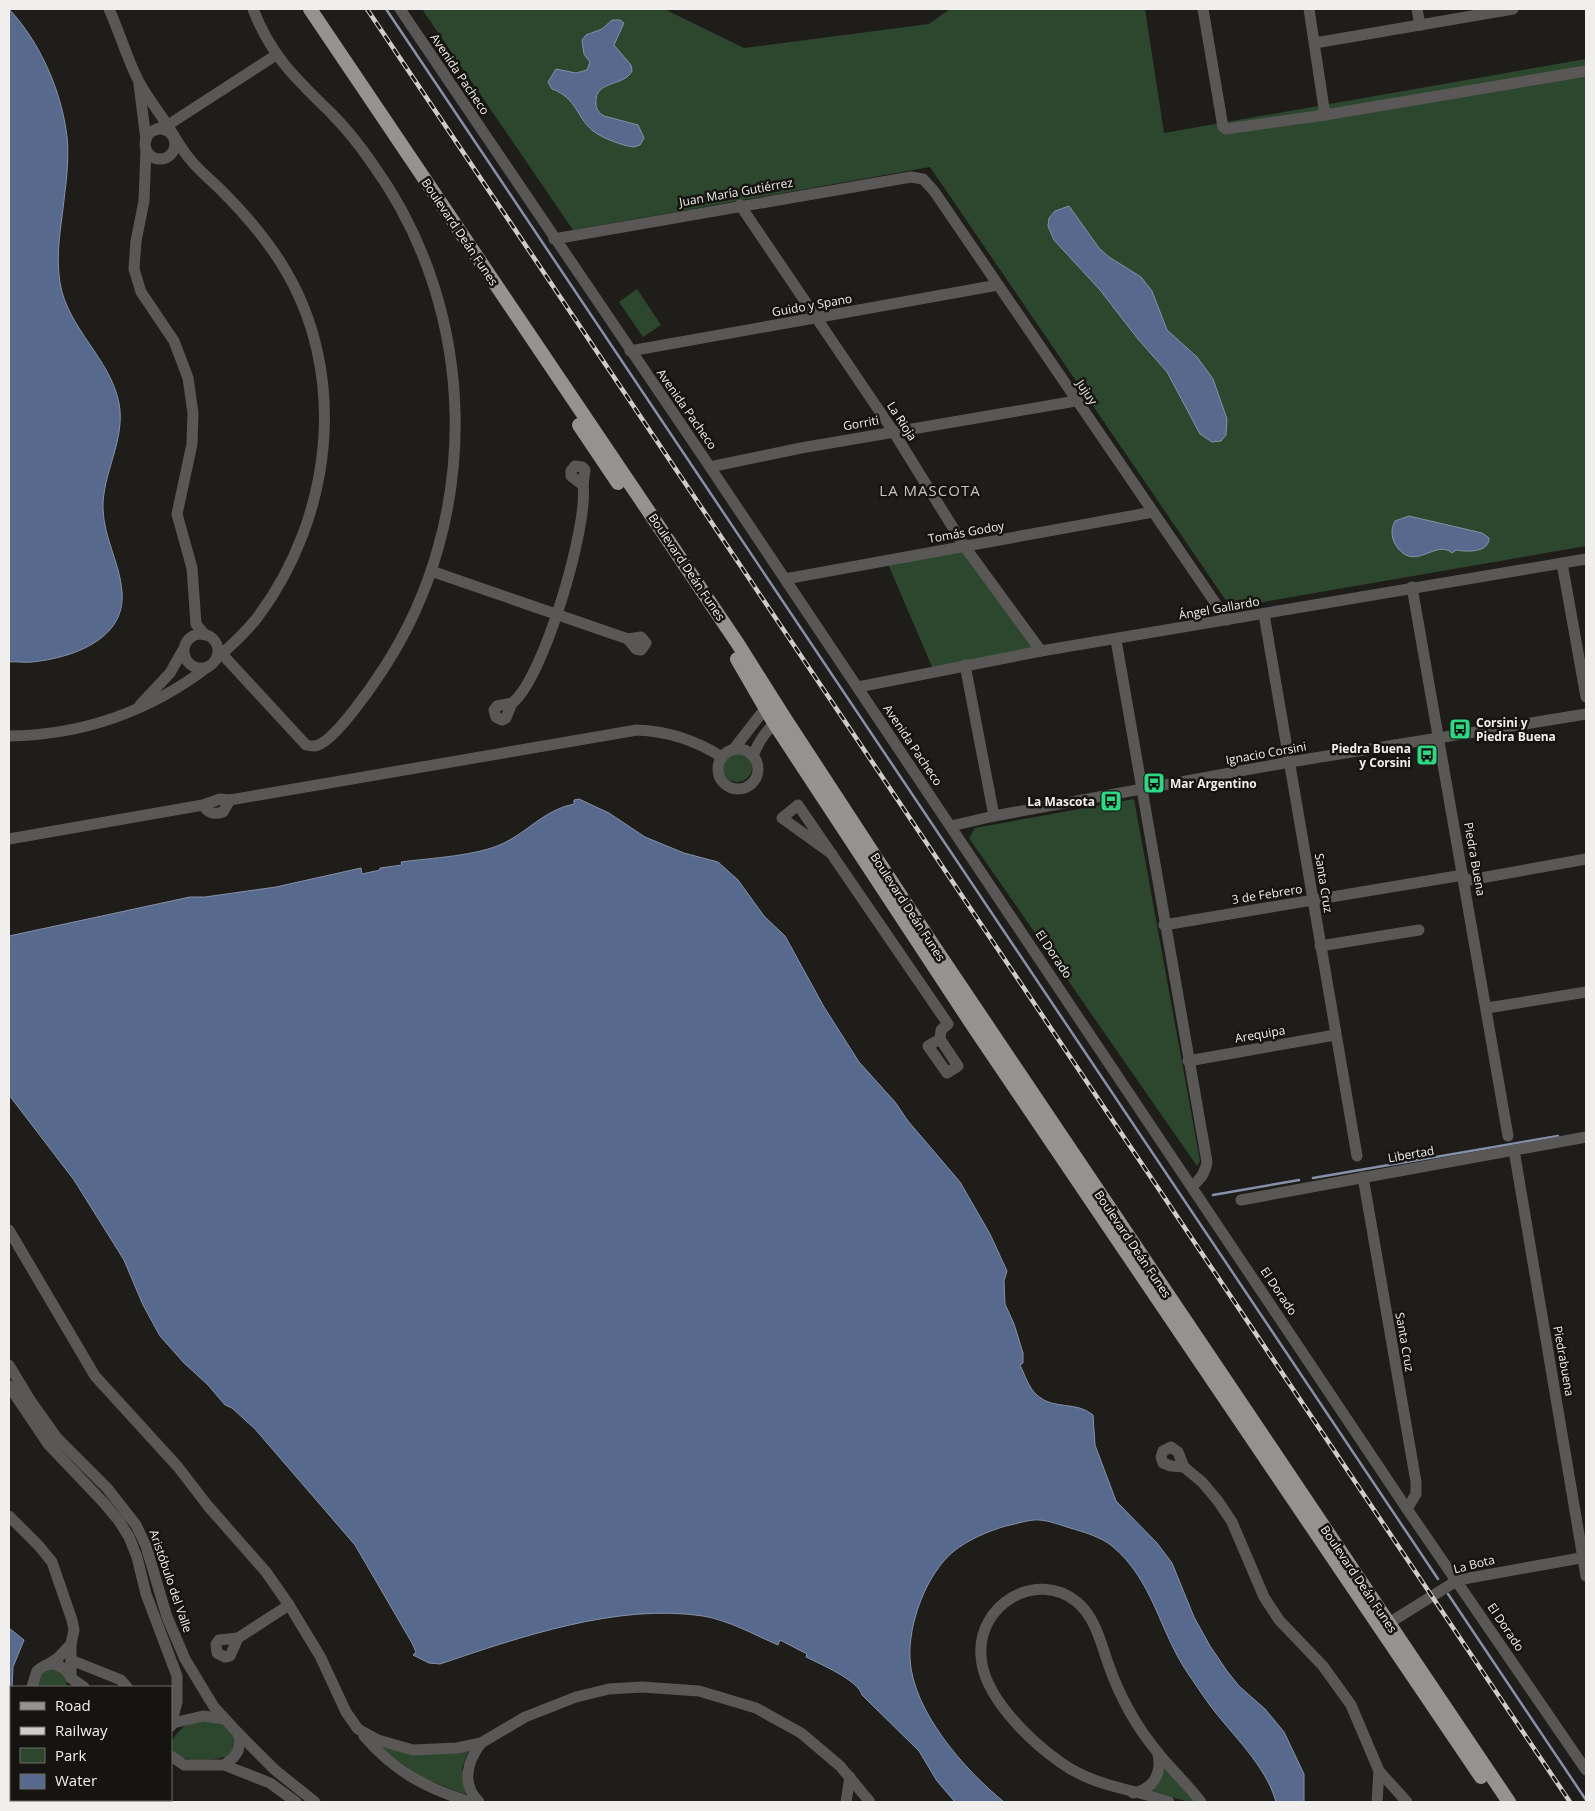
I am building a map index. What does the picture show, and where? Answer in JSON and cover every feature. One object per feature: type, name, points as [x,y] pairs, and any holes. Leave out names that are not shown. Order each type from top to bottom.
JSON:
[{"type":"main road","name":"Boulevard Deán Funes","points":[[300,9],[1007,1057],[1384,1626],[1498,1802]]},
{"type":"main road","name":"Boulevard Deán Funes","points":[[310,9],[738,644],[770,707]]},
{"type":"main road","name":"Boulevard Deán Funes","points":[[779,720],[965,1014],[1384,1626],[1510,1802]]},
{"type":"street","points":[[109,9],[139,82],[175,145],[165,157],[147,172]]},
{"type":"street","points":[[215,660],[306,745],[316,746],[327,739],[343,722],[383,669],[416,609],[431,571],[443,530],[455,455],[455,384],[442,313],[418,244],[390,189],[352,136],[296,80],[276,55],[264,36],[253,9]]},
{"type":"street","name":"Avenida Pacheco","points":[[400,9],[951,826]]},
{"type":"street","points":[[1203,9],[1224,128],[1325,115],[1586,71]]},
{"type":"street","points":[[1309,9],[1325,115]]},
{"type":"street","points":[[1417,9],[1420,25]]},
{"type":"street","points":[[1314,43],[1513,9]]},
{"type":"street","points":[[146,145],[150,133],[166,130],[276,55]]},
{"type":"street","points":[[139,82],[147,172],[136,241],[134,269],[141,292],[163,324],[181,358],[191,396],[192,444],[177,514],[192,568],[196,624],[218,648],[215,660]]},
{"type":"street","points":[[9,736],[29,736],[84,728],[135,710],[174,692],[215,660],[255,620],[287,572],[308,525],[324,453],[323,392],[312,334],[294,288],[281,264],[245,215],[190,160],[166,130]]},
{"type":"street","points":[[146,145],[153,156],[182,156],[190,160]]},
{"type":"street","name":"Juan María Gutiérrez","points":[[554,239],[740,205],[911,177],[924,179]]},
{"type":"street","name":"Jujuy","points":[[924,179],[1226,620]]},
{"type":"street","name":"La Rioja","points":[[740,205],[893,431],[964,547],[1041,652]]},
{"type":"street","name":"Guido y Spano","points":[[630,351],[998,286]]},
{"type":"street","name":"Gorriti","points":[[710,467],[893,431],[1076,401]]},
{"type":"street","points":[[512,703],[526,686],[557,614],[581,520],[583,485]]},
{"type":"street","name":"Tomás Godoy","points":[[785,579],[1153,512]]},
{"type":"street","name":"Ángel Gallardo","points":[[858,687],[965,665],[1412,587],[1586,559]]},
{"type":"street","points":[[1562,563],[1586,698]]},
{"type":"street","points":[[431,571],[628,639]]},
{"type":"street","name":"Piedra Buena","points":[[1412,587],[1508,1136]]},
{"type":"street","points":[[135,710],[170,673],[185,645],[195,614]]},
{"type":"street","name":"Santa Cruz","points":[[1264,614],[1312,901],[1358,1156]]},
{"type":"street","points":[[185,645],[195,635],[209,636],[222,641],[238,638]]},
{"type":"street","points":[[1116,640],[1164,926],[1207,1162],[1206,1171],[1200,1181],[1192,1186]]},
{"type":"street","points":[[185,645],[189,664],[198,668],[215,660]]},
{"type":"street","points":[[965,665],[994,816]]},
{"type":"street","points":[[733,750],[744,750],[753,756],[758,768],[754,780],[749,785],[736,788],[724,782],[720,777],[719,764],[722,758],[733,750],[770,707]]},
{"type":"street","name":"Ignacio Corsini","points":[[951,826],[994,816],[1141,791],[1290,762],[1586,714]]},
{"type":"street","points":[[753,756],[760,741],[779,720]]},
{"type":"street","points":[[9,839],[202,805],[206,810],[216,814],[223,812],[230,800],[637,730],[672,734],[707,747],[722,758]]},
{"type":"street","name":"El Dorado","points":[[951,826],[1407,1509],[1458,1580],[1586,1770]]},
{"type":"street","points":[[832,854],[948,1024]]},
{"type":"street","name":"3 de Febrero","points":[[1164,926],[1586,859]]},
{"type":"street","points":[[1320,946],[1419,930]]},
{"type":"street","points":[[1487,1008],[1586,992]]},
{"type":"street","points":[[940,1039],[941,1030],[965,1014]]},
{"type":"street","name":"Arequipa","points":[[1188,1060],[1336,1035]]},
{"type":"street","name":"Libertad","points":[[1241,1200],[1586,1137]]},
{"type":"street","name":"Piedrabuena","points":[[1514,1150],[1585,1557],[1586,1576]]},
{"type":"street","name":"Santa Cruz","points":[[1363,1177],[1416,1482],[1416,1494],[1407,1509]]},
{"type":"street","points":[[9,1230],[95,1376],[178,1466],[208,1506],[266,1572],[289,1605],[320,1656],[346,1712],[358,1729],[375,1748],[402,1772],[426,1786],[470,1802]]},
{"type":"street","name":"Aristóbulo del Valle","points":[[9,1364],[30,1400],[57,1438],[107,1488],[136,1525],[146,1546],[167,1617],[185,1659],[205,1694],[224,1719],[275,1770],[315,1802]]},
{"type":"street","name":"Aristóbulo del Valle","points":[[9,1386],[48,1444],[109,1509],[129,1537],[137,1557],[146,1594],[177,1676],[178,1702],[172,1724]]},
{"type":"street","points":[[1184,1467],[1202,1482],[1218,1501],[1232,1522],[1264,1597],[1279,1620],[1323,1666],[1347,1698],[1379,1771],[1408,1802]]},
{"type":"street","points":[[9,1516],[39,1546],[54,1567],[74,1630],[71,1644],[72,1682]]},
{"type":"street","name":"La Bota","points":[[1384,1626],[1458,1580],[1585,1557]]},
{"type":"street","points":[[1169,1802],[1132,1793],[1089,1779],[1061,1764],[1037,1744],[1011,1718],[984,1672],[980,1657],[981,1640],[985,1626],[993,1612],[1004,1602],[1019,1594],[1048,1590],[1062,1594],[1077,1602],[1095,1625],[1122,1696],[1158,1754],[1202,1802]]},
{"type":"street","points":[[238,1638],[289,1605]]},
{"type":"street","points":[[32,1686],[36,1671],[58,1658],[71,1644]]},
{"type":"street","points":[[71,1660],[121,1680],[127,1686]]},
{"type":"street","points":[[47,1665],[53,1664],[64,1668],[72,1682]]},
{"type":"street","points":[[358,1729],[378,1740],[412,1750],[457,1748],[481,1743],[525,1717],[576,1697],[609,1690],[671,1688],[699,1691],[756,1708],[801,1733],[824,1750],[850,1777],[870,1802]]},
{"type":"street","points":[[172,1724],[203,1716],[224,1719]]},
{"type":"street","points":[[224,1765],[238,1751],[240,1740],[238,1733]]},
{"type":"street","points":[[479,1802],[474,1797],[468,1781],[468,1766],[472,1755],[481,1743]]},
{"type":"street","points":[[1132,1793],[1142,1791],[1153,1783],[1160,1770],[1158,1754]]},
{"type":"street","points":[[172,1757],[184,1765]]},
{"type":"street","points":[[172,1768],[184,1765],[224,1765],[270,1783],[296,1802]]},
{"type":"street","points":[[1377,1802],[1379,1771]]},
{"type":"street","points":[[846,1802],[850,1777]]},
{"type":"green space","points":[[422,9],[664,9],[744,48],[929,24],[950,9],[1145,9],[1164,133],[1586,59],[1586,546],[1234,607],[1229,605],[930,167],[573,230]]},
{"type":"green space","points":[[637,289],[661,325],[643,337],[619,302]]},
{"type":"green space","points":[[964,549],[1035,649],[933,669],[888,564]]},
{"type":"green space","points":[[737,752],[748,756],[752,767],[748,778],[737,782],[726,778],[722,767],[726,756]]},
{"type":"green space","points":[[1134,799],[1200,1161],[1197,1166],[969,838],[975,828]]},
{"type":"green space","points":[[58,1668],[67,1680],[66,1686],[36,1686],[39,1673]]},
{"type":"green space","points":[[196,1719],[222,1723],[236,1738],[233,1750],[228,1756],[200,1760],[183,1758],[176,1753],[172,1748],[174,1737],[184,1726]]},
{"type":"green space","points":[[383,1746],[465,1748],[468,1752],[462,1768],[467,1792],[464,1794],[421,1777],[381,1749]]},
{"type":"green space","points":[[1165,1766],[1196,1802],[1190,1802],[1150,1790]]},
{"type":"water","points":[[9,9],[40,52],[55,85],[60,103],[68,149],[59,248],[60,283],[64,300],[71,315],[107,372],[114,387],[119,403],[120,417],[117,443],[106,482],[103,509],[106,531],[121,581],[121,609],[115,623],[106,634],[93,644],[63,656],[29,662],[9,662]]},
{"type":"water","points":[[612,20],[620,20],[624,23],[614,45],[631,65],[632,71],[623,80],[604,87],[597,96],[596,105],[598,111],[604,116],[638,125],[644,138],[640,145],[634,147],[613,141],[593,131],[587,126],[567,97],[552,89],[548,82],[556,69],[576,73],[587,70],[590,62],[584,54],[582,40],[586,35],[602,29]]},
{"type":"water","points":[[1069,206],[1099,248],[1109,257],[1141,277],[1152,291],[1167,330],[1197,357],[1213,379],[1227,419],[1226,435],[1221,441],[1212,442],[1200,434],[1167,372],[1138,339],[1100,290],[1054,240],[1048,226],[1049,218],[1055,211]]},
{"type":"water","points":[[1409,516],[1482,533],[1489,538],[1488,543],[1477,550],[1456,550],[1452,553],[1439,550],[1417,557],[1410,556],[1402,553],[1395,544],[1392,532],[1395,521]]},
{"type":"water","points":[[579,799],[609,813],[645,837],[684,853],[718,862],[738,880],[764,916],[785,936],[824,1007],[859,1062],[895,1102],[908,1121],[960,1182],[990,1234],[1007,1271],[1004,1281],[1005,1304],[1014,1324],[1023,1353],[1023,1363],[1020,1365],[1030,1386],[1044,1400],[1080,1408],[1093,1415],[1095,1445],[1116,1501],[1157,1543],[1172,1563],[1194,1617],[1227,1671],[1239,1686],[1265,1709],[1284,1732],[1304,1774],[1304,1802],[1276,1802],[1271,1788],[1256,1763],[1209,1704],[1177,1656],[1146,1590],[1126,1559],[1112,1546],[1098,1537],[1044,1521],[1027,1521],[999,1528],[985,1533],[954,1551],[944,1561],[927,1586],[916,1616],[910,1645],[913,1679],[920,1699],[931,1719],[958,1757],[973,1774],[1004,1802],[955,1802],[937,1781],[919,1751],[862,1695],[854,1684],[838,1673],[806,1657],[807,1654],[780,1640],[778,1645],[741,1628],[712,1618],[671,1613],[637,1614],[604,1618],[503,1643],[440,1664],[429,1663],[413,1655],[416,1652],[412,1643],[355,1545],[255,1429],[232,1408],[225,1405],[160,1336],[143,1305],[124,1260],[74,1180],[9,1095],[9,936],[190,897],[205,897],[276,887],[361,868],[362,874],[380,870],[380,868],[402,865],[401,862],[481,851],[504,843],[545,816],[574,804],[574,800]]},
{"type":"water","points":[[9,1628],[24,1640],[13,1667],[9,1707]]},
{"type":"waterway","points":[[386,9],[1438,1579]]},
{"type":"waterway","points":[[1313,1178],[1558,1136]]},
{"type":"waterway","points":[[1213,1195],[1299,1180]]},
{"type":"waterway","points":[[1448,1594],[1586,1800]]},
{"type":"railway","points":[[367,9],[1570,1802]]},
{"type":"place","name":"Corsini y Piedra Buena","points":[[1460,729]]},
{"type":"place","name":"Piedra Buena y Corsini","points":[[1427,755]]},
{"type":"place","name":"Mar Argentino","points":[[1154,783]]},
{"type":"place","name":"La Mascota","points":[[1111,801]]},
{"type":"district","name":"LA MASCOTA","points":[[930,490]]}]
